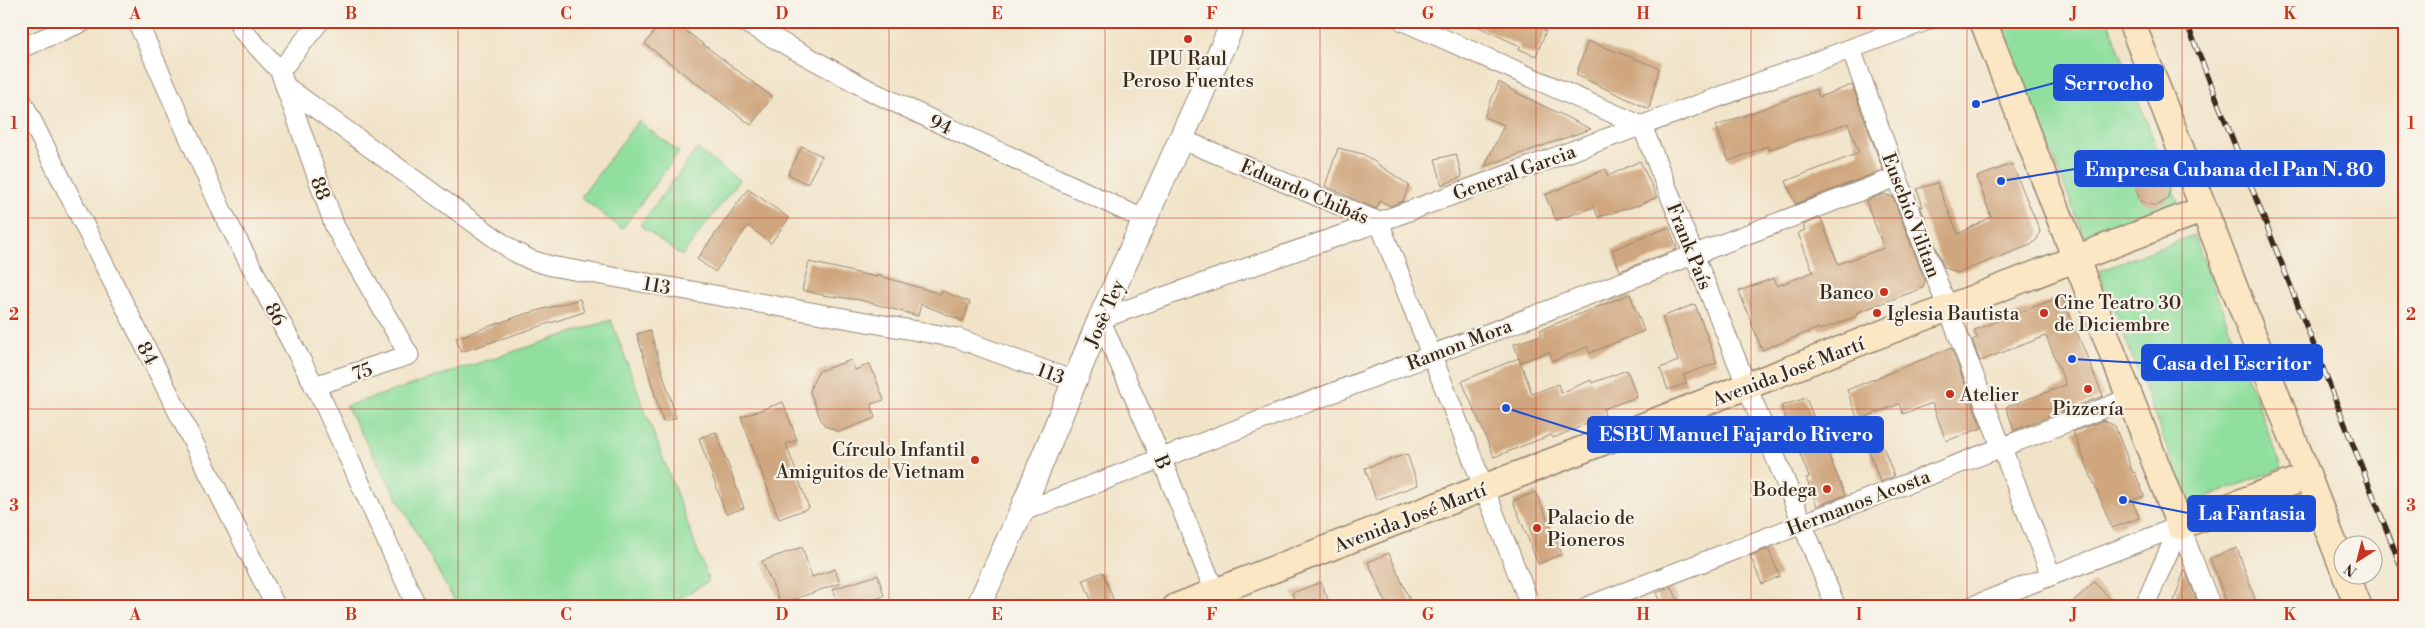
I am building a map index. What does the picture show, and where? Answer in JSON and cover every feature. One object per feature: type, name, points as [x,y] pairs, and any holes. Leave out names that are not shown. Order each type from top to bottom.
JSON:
[{"type":"main road","points":[[1983,21],[2180,526],[2308,476]]},
{"type":"main road","points":[[2131,21],[2332,540]]},
{"type":"main road","name":"Avenida José Martí","points":[[1176,607],[1218,600],[1484,488],[2204,209]]},
{"type":"main road","points":[[2350,586],[2358,607]]},
{"type":"street","points":[[21,48],[85,21]]},
{"type":"street","name":"86","points":[[137,21],[222,211],[314,386],[417,607]]},
{"type":"street","name":"88","points":[[238,21],[243,31],[283,79],[335,227],[409,355]]},
{"type":"street","points":[[283,79],[320,21]]},
{"type":"street","name":"94","points":[[742,21],[873,92],[1145,220]]},
{"type":"street","name":"Josè Tey","points":[[978,607],[1021,512],[1100,319],[1234,21]]},
{"type":"street","points":[[1403,21],[1642,126]]},
{"type":"street","name":"General Garcia","points":[[1100,319],[1379,222],[1926,21]]},
{"type":"street","name":"Eusebio Vilitan","points":[[1851,49],[1897,177],[2051,575]]},
{"type":"street","name":"113","points":[[283,79],[513,251],[531,260],[550,266],[956,338],[1074,381]]},
{"type":"street","name":"84","points":[[21,98],[276,607]]},
{"type":"street","name":"Frank País","points":[[1642,126],[1836,607]]},
{"type":"street","name":"Eduardo Chibás","points":[[1181,139],[1379,222],[1530,607]]},
{"type":"street","name":"Ramon Mora","points":[[1021,512],[1897,177]]},
{"type":"street","name":"B","points":[[1100,319],[1161,458],[1218,600]]},
{"type":"street","name":"75","points":[[314,386],[409,355]]},
{"type":"street","name":"Hermanos Acosta","points":[[1586,607],[2130,398]]},
{"type":"street","points":[[1970,607],[2180,526]]},
{"type":"street","points":[[2144,607],[2180,526]]},
{"type":"street","points":[[2180,526],[2211,607]]},
{"type":"green space","points":[[2000,21],[2108,21],[2179,205],[2085,239]]},
{"type":"green space","points":[[638,121],[679,152],[622,229],[581,197]]},
{"type":"green space","points":[[697,149],[739,180],[682,256],[640,225]]},
{"type":"green space","points":[[2194,235],[2282,468],[2189,504],[2099,271]]},
{"type":"green space","points":[[611,320],[709,581],[668,605],[646,607],[458,607],[346,406]]},
{"type":"building","points":[[662,21],[673,21],[772,97],[751,125],[645,44]]},
{"type":"building","points":[[1466,21],[1520,21],[1546,31],[1536,56],[1519,49],[1520,46]]},
{"type":"building","points":[[1588,41],[1659,68],[1649,109],[1576,75]]},
{"type":"building","points":[[1499,82],[1519,94],[1591,129],[1485,166],[1504,125],[1484,117]]},
{"type":"building","points":[[1852,85],[1883,170],[1795,204],[1786,181],[1859,153],[1848,123],[1768,150],[1767,146],[1729,161],[1716,126],[1816,89],[1819,97]]},
{"type":"building","points":[[802,146],[822,156],[807,184],[788,174]]},
{"type":"building","points":[[1338,148],[1363,154],[1409,185],[1403,201],[1390,206],[1380,201],[1376,209],[1325,186]]},
{"type":"building","points":[[1456,154],[1462,177],[1442,185],[1435,159]]},
{"type":"building","points":[[1640,161],[1657,197],[1639,205],[1598,217],[1594,207],[1556,220],[1545,195],[1606,169],[1608,176]]},
{"type":"building","points":[[2160,163],[2170,189],[2167,200],[2155,206],[2140,201],[2134,183],[2137,165]]},
{"type":"building","points":[[2012,164],[2040,231],[2037,239],[2031,245],[1957,273],[1944,267],[1920,206],[1923,207],[1917,189],[1937,183],[1958,234],[1991,217],[1977,177]]},
{"type":"building","points":[[748,189],[789,218],[771,243],[748,226],[715,272],[697,259]]},
{"type":"building","points":[[1883,194],[1893,197],[1925,281],[1923,288],[1856,313],[1857,316],[1820,330],[1819,328],[1762,350],[1739,291],[1774,278],[1777,286],[1813,272],[1798,233],[1805,230],[1803,225],[1821,218],[1838,264],[1884,248],[1866,201]]},
{"type":"building","points":[[1669,227],[1677,249],[1620,271],[1612,250]]},
{"type":"building","points":[[809,262],[876,277],[877,275],[941,294],[942,291],[970,302],[963,321],[921,304],[918,316],[860,300],[822,295],[802,290]]},
{"type":"building","points":[[1630,294],[1644,331],[1590,353],[1587,347],[1553,361],[1549,352],[1520,362],[1514,344],[1542,335],[1540,330]]},
{"type":"building","points":[[2062,296],[2103,396],[2014,430],[2006,407],[2066,385],[2046,336],[1980,361],[1972,340],[1977,338],[1974,330]]},
{"type":"building","points":[[580,299],[584,312],[461,352],[456,338],[522,315]]},
{"type":"building","points":[[1695,304],[1717,363],[1683,375],[1687,383],[1668,390],[1660,368],[1678,361],[1662,317]]},
{"type":"building","points":[[650,330],[676,418],[663,422],[637,334]]},
{"type":"building","points":[[1951,348],[1982,428],[1946,441],[1932,403],[1903,414],[1899,404],[1858,420],[1847,390]]},
{"type":"building","points":[[1519,358],[1532,394],[1558,384],[1561,393],[1591,380],[1592,383],[1627,370],[1637,397],[1603,409],[1605,415],[1575,429],[1553,438],[1551,435],[1494,457],[1462,381]]},
{"type":"building","points":[[851,360],[855,370],[870,364],[884,400],[871,404],[875,418],[839,432],[825,426],[810,392],[819,371]]},
{"type":"building","points":[[1806,398],[1845,495],[1817,506],[1806,478],[1809,477],[1781,406]]},
{"type":"building","points":[[783,402],[797,440],[786,444],[809,508],[779,519],[741,417]]},
{"type":"building","points":[[2103,420],[2115,426],[2144,496],[2132,500],[2139,518],[2112,528],[2073,432]]},
{"type":"building","points":[[716,432],[744,508],[726,514],[699,438]]},
{"type":"building","points":[[1881,441],[1894,476],[1880,482],[1867,446]]},
{"type":"building","points":[[1407,454],[1418,485],[1376,500],[1365,468]]},
{"type":"building","name":"Palacio de Pioneros","points":[[1536,492],[1562,554],[1538,564],[1513,501]]},
{"type":"building","points":[[802,547],[812,577],[835,569],[840,583],[781,604],[762,561]]},
{"type":"building","points":[[2237,548],[2258,607],[2228,607],[2210,558]]},
{"type":"building","points":[[1768,549],[1780,576],[1762,584],[1750,556]]},
{"type":"building","points":[[1389,553],[1413,607],[1388,607],[1368,562]]},
{"type":"building","points":[[2185,569],[2199,607],[2172,607]]},
{"type":"building","points":[[1103,572],[1115,604],[1107,607],[1094,607],[1083,580]]},
{"type":"building","points":[[878,575],[884,596],[848,607],[839,607],[833,589]]},
{"type":"building","points":[[1321,582],[1331,607],[1298,607],[1292,593]]},
{"type":"building","points":[[2094,582],[2111,600],[2104,607],[2067,607]]},
{"type":"building","points":[[1672,587],[1681,607],[1662,607],[1656,593]]},
{"type":"railway","points":[[2186,21],[2404,574]]},
{"type":"place","name":"IPU Raul Peroso Fuentes","points":[[1188,39]]},
{"type":"place","name":"Serrocho","points":[[1976,104]]},
{"type":"place","name":"Empresa Cubana del Pan N. 80","points":[[2001,181]]},
{"type":"place","name":"Banco","points":[[1884,292]]},
{"type":"place","name":"Iglesia Bautista","points":[[1877,313]]},
{"type":"place","name":"Cine Teatro 30 de Diciembre","points":[[2044,313]]},
{"type":"place","name":"Casa del Escritor","points":[[2072,359]]},
{"type":"place","name":"Pizzería","points":[[2088,389]]},
{"type":"place","name":"Atelier","points":[[1950,394]]},
{"type":"place","name":"ESBU Manuel Fajardo Rivero","points":[[1506,408]]},
{"type":"place","name":"Círculo Infantil Amiguitos de Vietnam","points":[[975,460]]},
{"type":"place","name":"Bodega","points":[[1827,489]]},
{"type":"place","name":"La Fantasia","points":[[2123,500]]},
{"type":"place","name":"Palacio de Pioneros","points":[[1537,528]]}]
